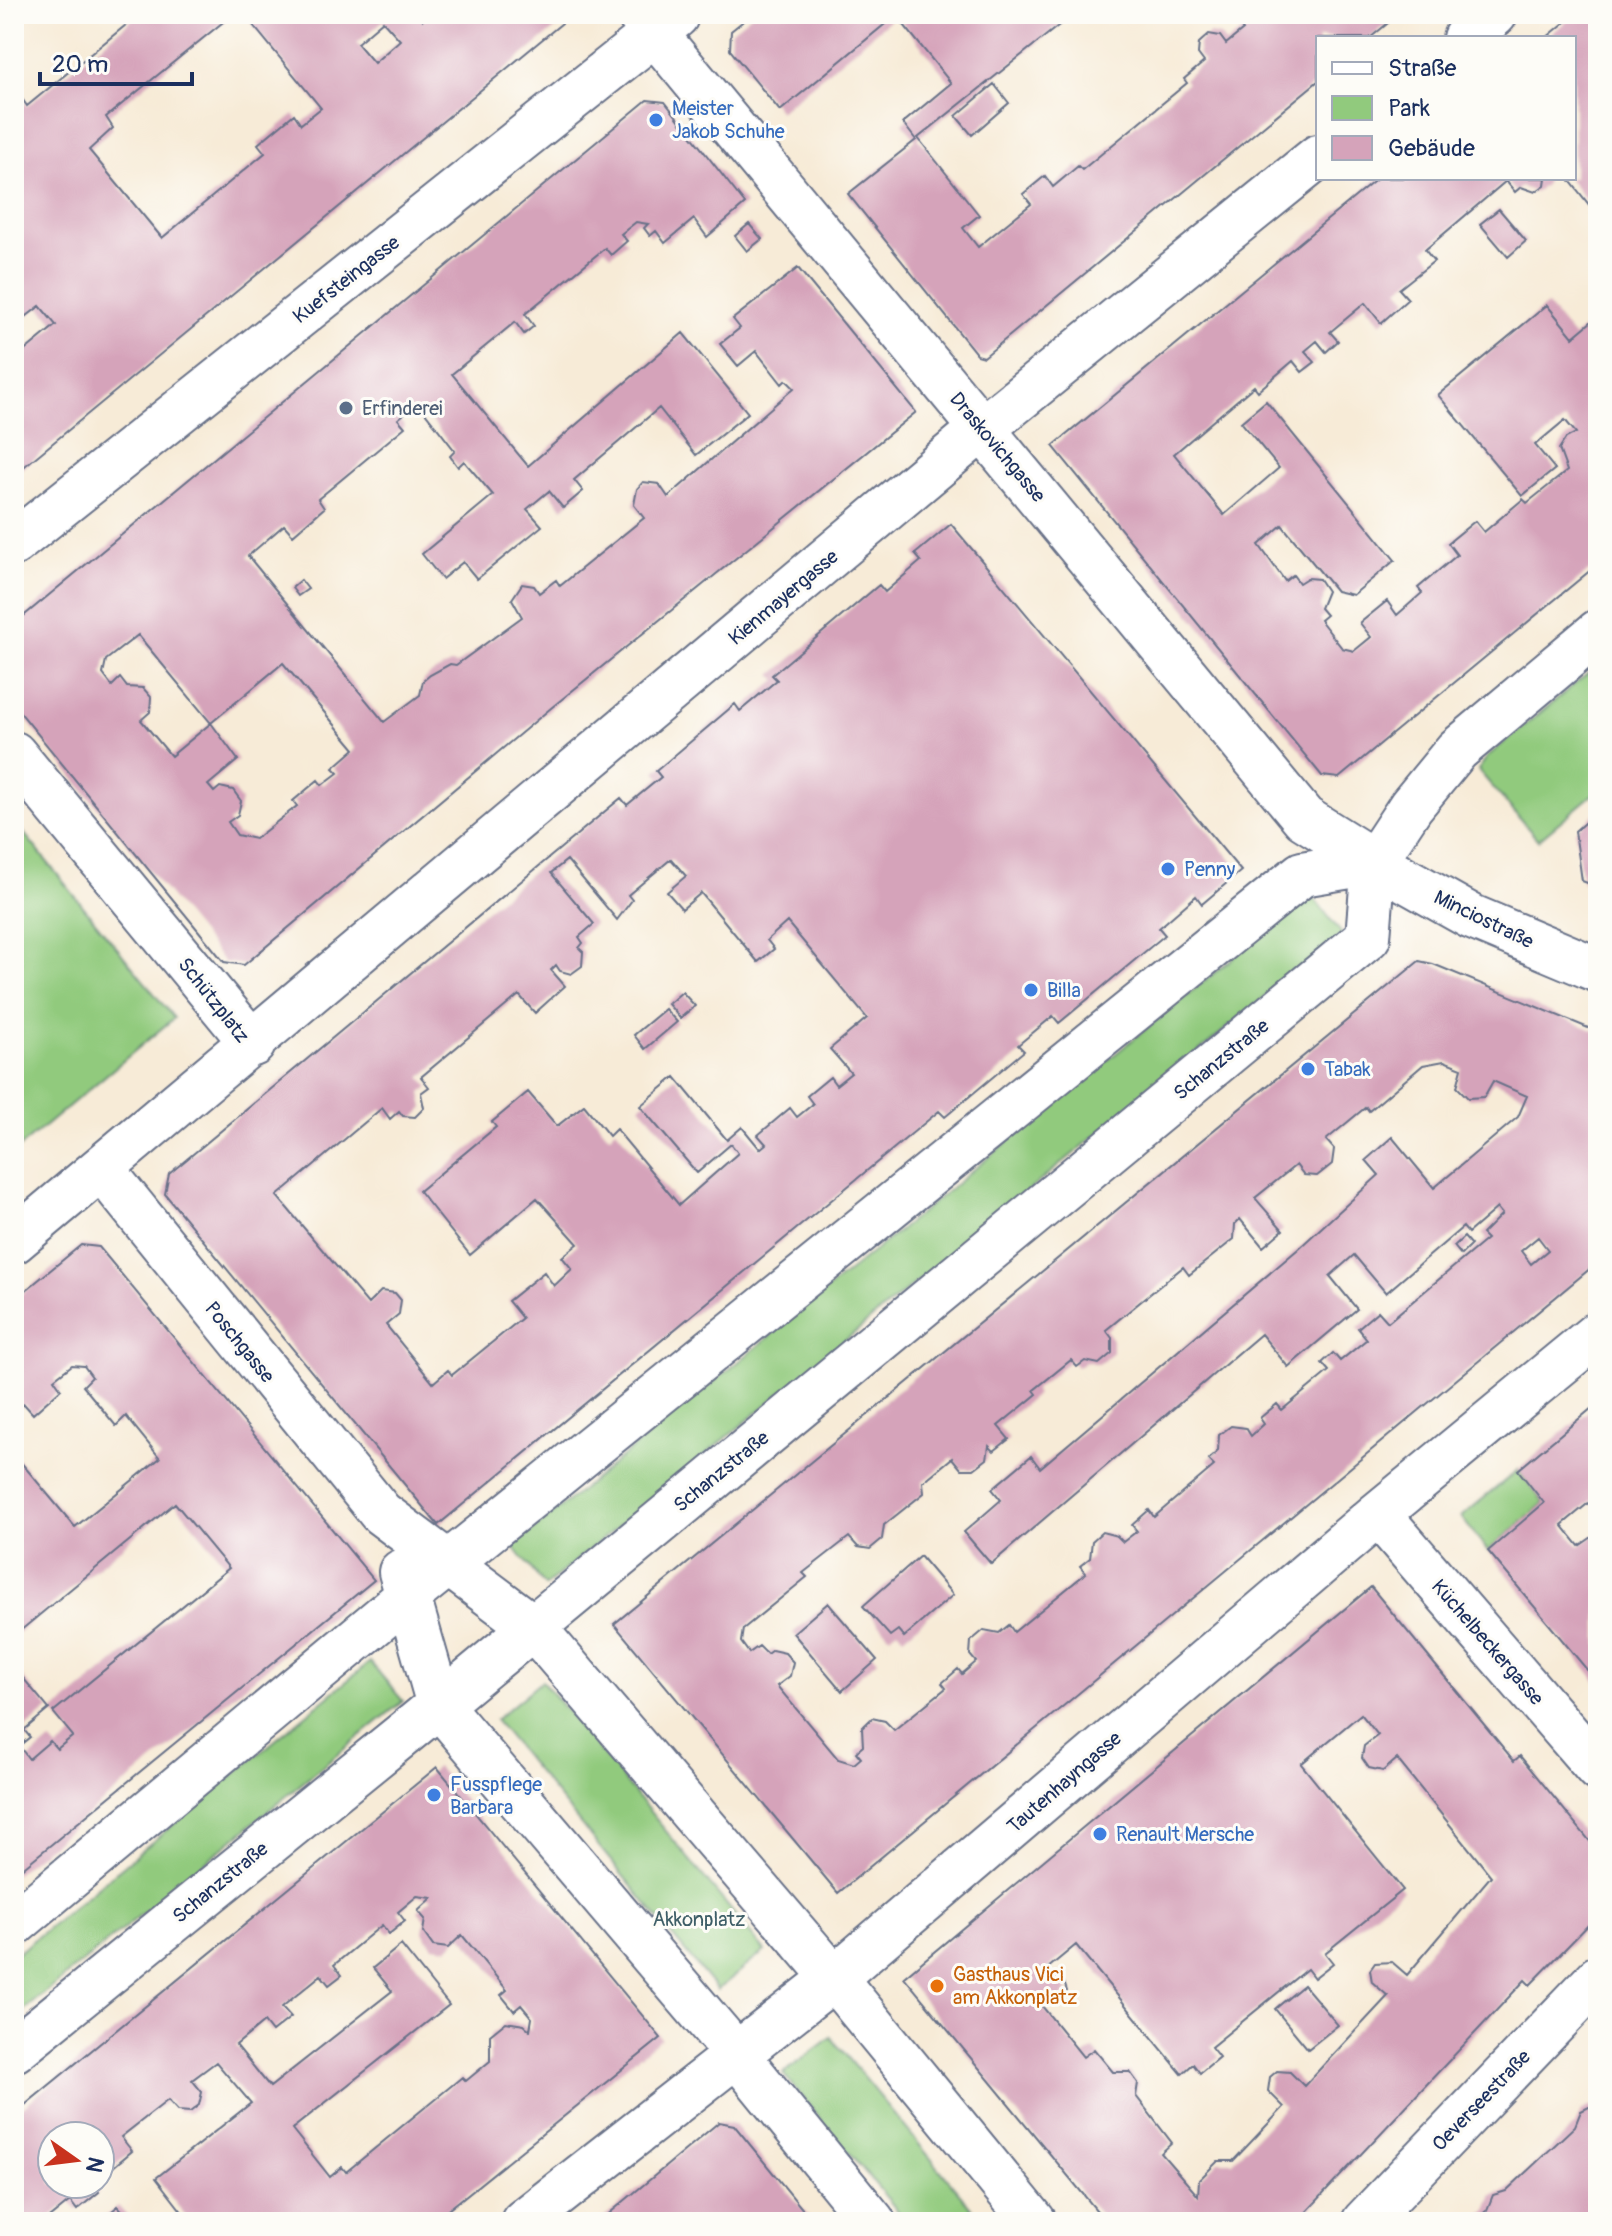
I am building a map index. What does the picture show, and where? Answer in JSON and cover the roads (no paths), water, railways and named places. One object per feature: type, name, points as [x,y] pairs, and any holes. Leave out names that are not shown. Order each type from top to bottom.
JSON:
[{"type":"street","points":[[1468,36],[1495,14]]},
{"type":"street","name":"Draskovichgasse","points":[[657,20],[983,428],[1304,818],[1374,862]]},
{"type":"street","name":"Kuefsteingasse","points":[[14,543],[657,20]]},
{"type":"street","name":"Kienmayergasse","points":[[253,1044],[983,428],[1316,159]]},
{"type":"street","name":"Schanzstraße","points":[[14,2050],[439,1705],[1368,937],[1374,862],[1411,806],[1457,750],[1598,632]]},
{"type":"street","name":"Schützplatz","points":[[14,754],[253,1044],[14,1241]]},
{"type":"street","points":[[14,1924],[409,1595],[1302,874],[1374,862]]},
{"type":"street","name":"Minciostraße","points":[[1374,862],[1472,917],[1598,970]]},
{"type":"street","name":"Poschgasse","points":[[102,1169],[381,1513]]},
{"type":"street","name":"Tautenhayngasse","points":[[523,2222],[834,1978],[1378,1514],[1598,1333]]},
{"type":"street","points":[[381,1513],[533,1627],[834,1978],[1034,2222]]},
{"type":"street","points":[[381,1513],[409,1595],[439,1705],[737,2055],[873,2222]]},
{"type":"street","name":"Küchelbeckergasse","points":[[1378,1514],[1598,1769]]},
{"type":"street","name":"Oeverseestraße","points":[[1364,2222],[1598,1978]]},
{"type":"place","name":"Meister Jakob Schuhe","points":[[656,120]]},
{"type":"place","name":"Erfinderei","points":[[346,408]]},
{"type":"place","name":"Penny","points":[[1168,869]]},
{"type":"place","name":"Billa","points":[[1031,990]]},
{"type":"place","name":"Tabak","points":[[1308,1069]]},
{"type":"place","name":"Fusspflege Barbara","points":[[434,1795]]},
{"type":"place","name":"Renault Mersche","points":[[1100,1834]]},
{"type":"place","name":"Gasthaus Vici am Akkonplatz","points":[[937,1986]]},
{"type":"park label","name":"Akkonplatz","points":[[699,1919]]}]
